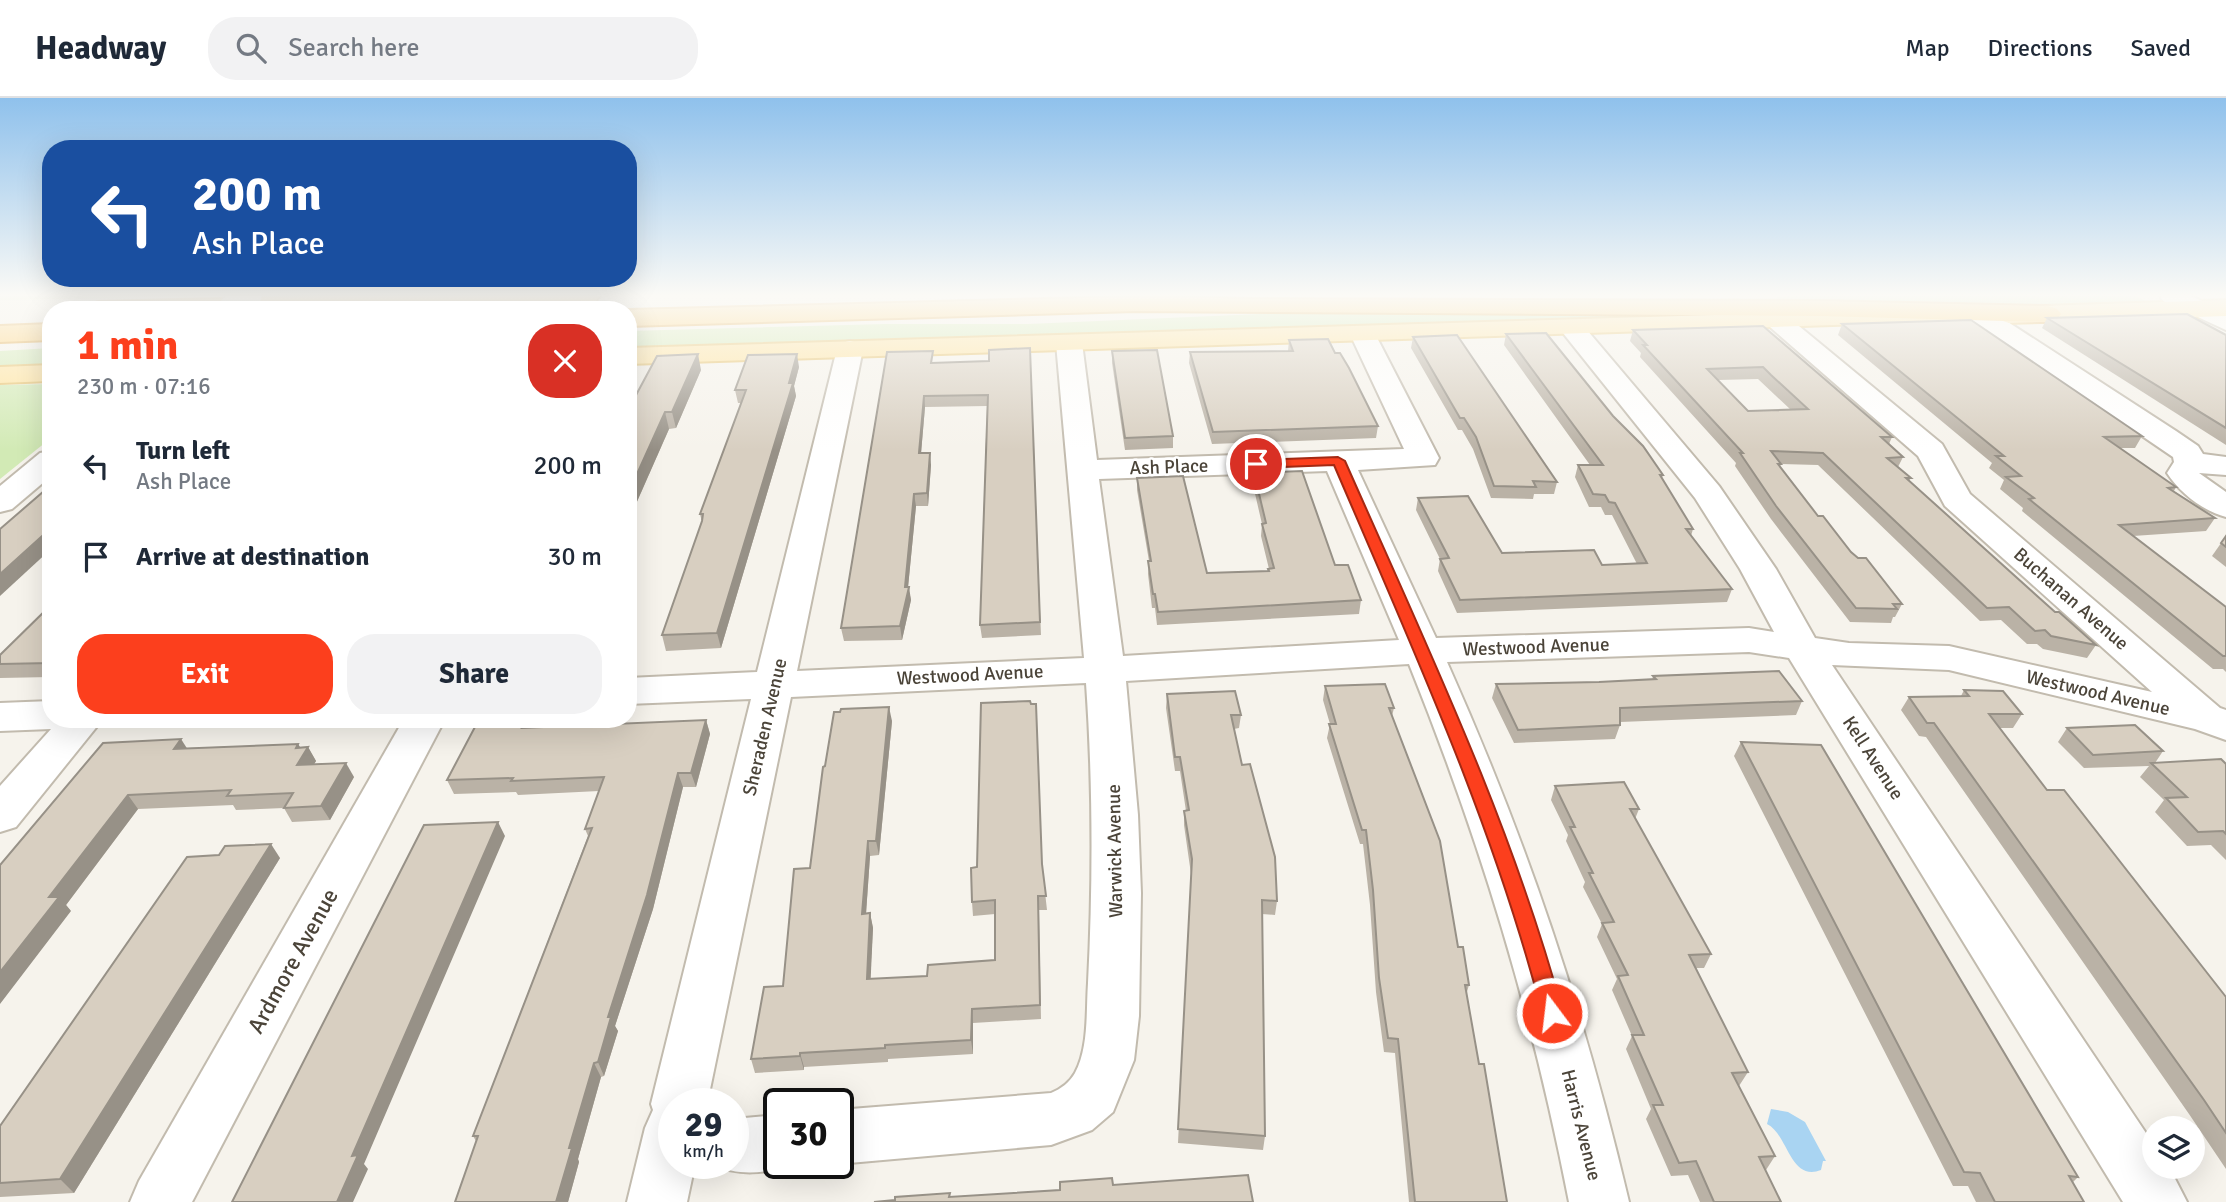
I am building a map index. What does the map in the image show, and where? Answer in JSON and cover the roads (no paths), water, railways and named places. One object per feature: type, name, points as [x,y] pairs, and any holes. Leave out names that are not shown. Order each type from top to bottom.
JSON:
[{"type":"main road","points":[[637,356],[904,348]]},
{"type":"main road","points":[[0,375],[42,373]]},
{"type":"street","name":"Warwick Avenue","points":[[854,1136],[1051,1119],[1072,1113],[1097,1089],[1109,1056],[1117,934],[1111,738],[1069,348]]},
{"type":"street","name":"Ash Place","points":[[1082,470],[1424,458],[1370,348]]},
{"type":"street","name":"Kell Avenue","points":[[1588,348],[1708,493],[1758,569],[1802,648],[2157,1202]]},
{"type":"street","name":"Buchanan Avenue","points":[[1809,348],[1931,451],[1957,499],[2219,726]]},
{"type":"street","points":[[2030,348],[2165,437],[2187,453],[2190,462]]},
{"type":"street","name":"Sheraden Avenue","points":[[683,1088],[850,349]]},
{"type":"street","name":"Harris Avenue","points":[[1338,461],[1422,651],[1501,845],[1539,962],[1587,1143],[1599,1202]]},
{"type":"street","points":[[2190,462],[2226,466]]},
{"type":"street","points":[[2190,462],[2183,473],[2189,482],[2226,507]]},
{"type":"street","points":[[0,502],[42,467]]},
{"type":"street","name":"Westwood Avenue","points":[[637,691],[1102,670],[1422,651],[1749,640],[1849,654],[1949,658],[2219,726]]},
{"type":"street","points":[[0,717],[42,715]]},
{"type":"street","points":[[0,815],[75,728]]},
{"type":"street","name":"Ardmore Avenue","points":[[160,1202],[420,728]]},
{"type":"water","points":[[1771,1109],[1788,1112],[1805,1122],[1826,1161],[1823,1161],[1821,1170],[1811,1172],[1796,1163],[1780,1137],[1767,1124]]}]
